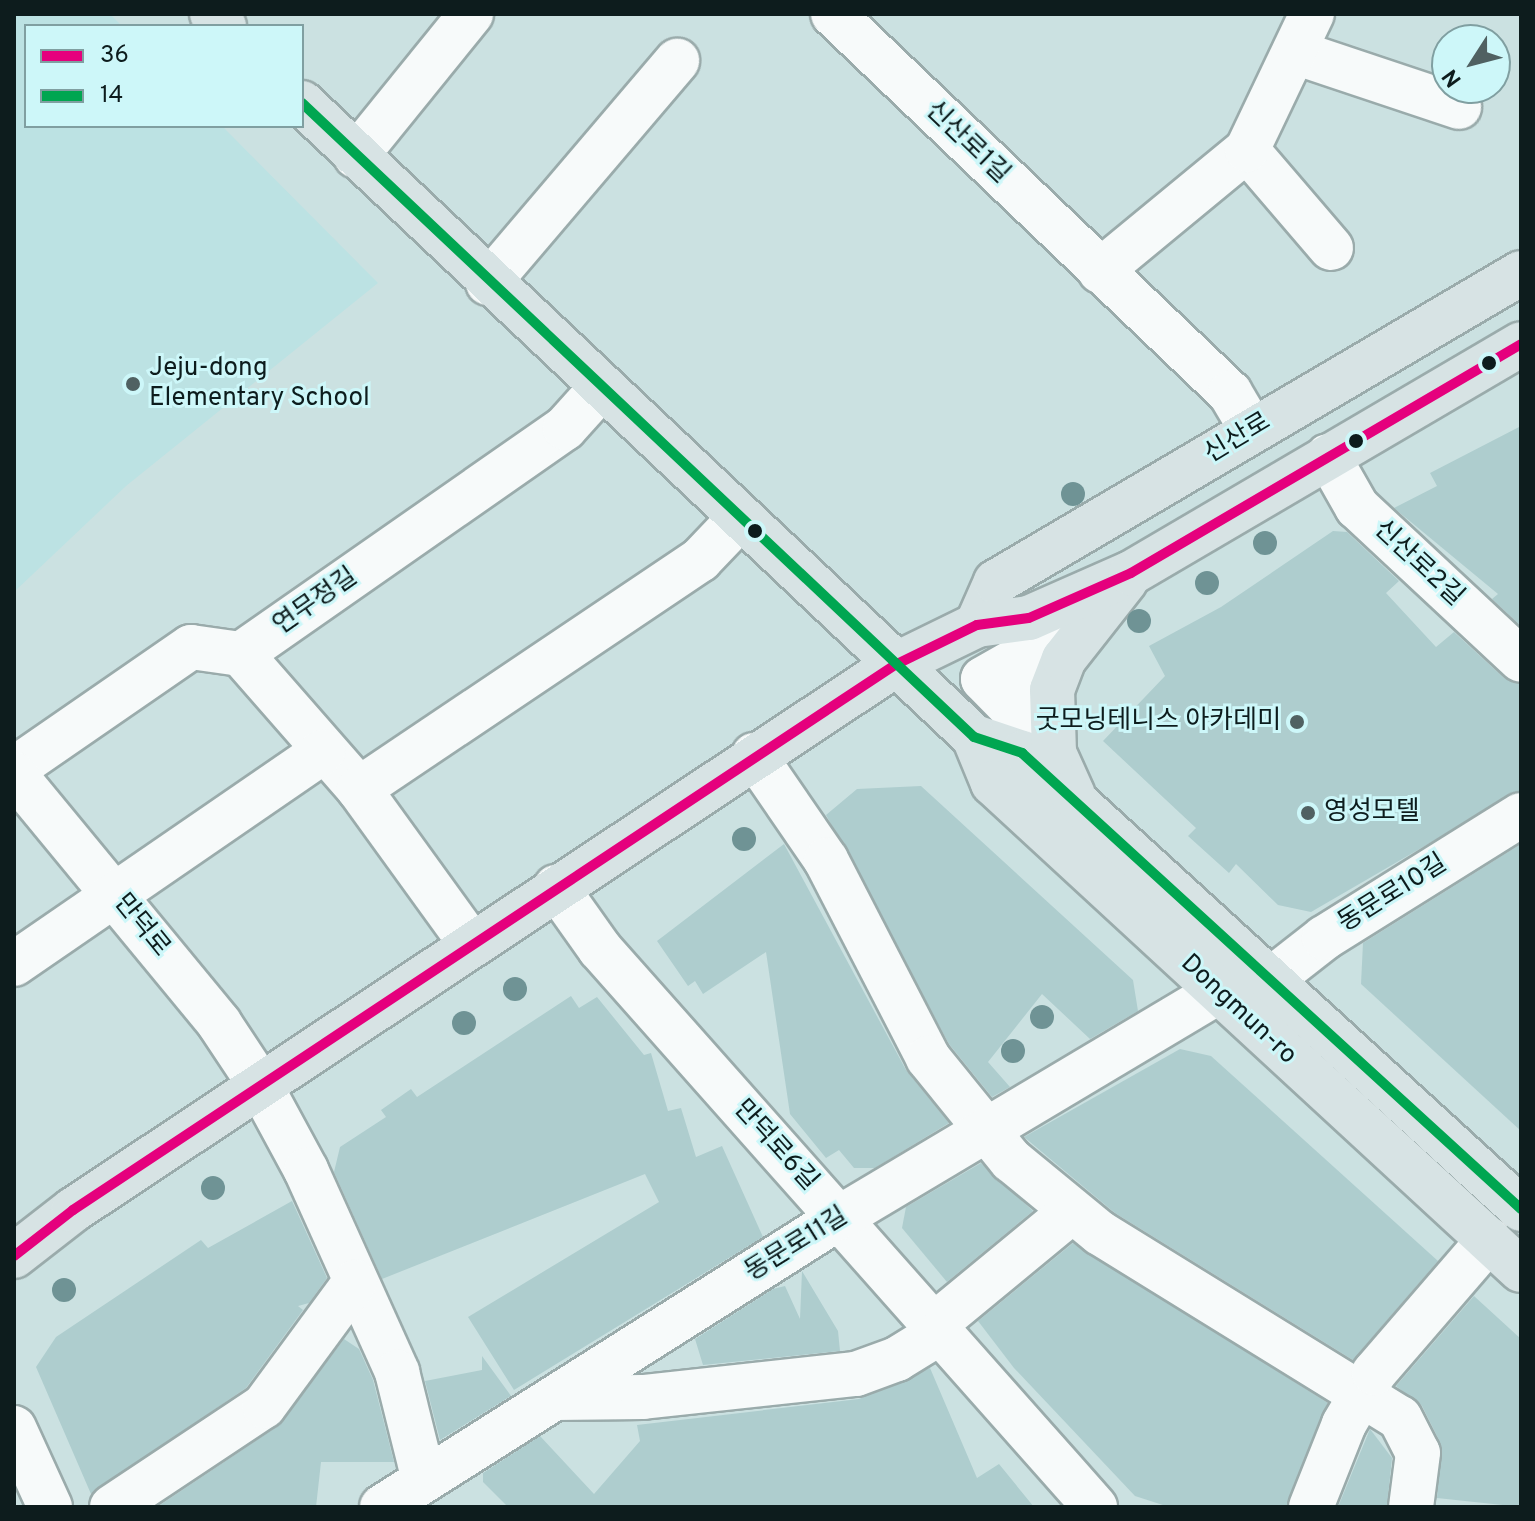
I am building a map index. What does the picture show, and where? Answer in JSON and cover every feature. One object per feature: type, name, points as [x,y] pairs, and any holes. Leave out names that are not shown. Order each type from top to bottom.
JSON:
[{"type":"main road","name":"Dongmun-ro","points":[[304,105],[488,283],[974,737],[1022,753],[1521,1209]]},
{"type":"main road","name":"신산로","points":[[977,625],[996,582],[1521,273]]},
{"type":"main road","points":[[14,1256],[43,1230],[754,755],[895,665],[977,625],[1029,618],[1131,573],[1521,344]]},
{"type":"main road","points":[[1075,801],[1054,753],[1052,690],[1064,659],[1131,573]]},
{"type":"main road","name":"Dongmun-ro","points":[[974,737],[993,783],[1521,1270]]},
{"type":"street","points":[[356,156],[471,14]]},
{"type":"street","name":"신산로1길","points":[[833,14],[1230,393],[1252,430]]},
{"type":"street","points":[[1100,271],[1247,150],[1304,33],[1459,107]]},
{"type":"street","points":[[488,283],[677,61]]},
{"type":"street","points":[[1247,150],[1331,248]]},
{"type":"street","name":"연무정길","points":[[241,654],[565,428],[601,388]]},
{"type":"street","name":"신산로2길","points":[[1328,456],[1357,507],[1521,660]]},
{"type":"street","points":[[359,789],[700,560],[739,519]]},
{"type":"street","points":[[14,772],[191,647],[241,654],[323,752],[359,789],[471,944]]},
{"type":"street","points":[[14,964],[323,752]]},
{"type":"street","points":[[754,755],[826,860],[928,1058],[1028,1178],[1071,1212],[1362,1390],[1400,1418],[1416,1441],[1411,1507]]},
{"type":"street","name":"만덕로","points":[[14,772],[116,895],[260,1085],[397,1372],[424,1480]]},
{"type":"street","name":"동문로10길","points":[[1269,981],[1324,938],[1521,815]]},
{"type":"street","name":"만덕로6길","points":[[556,887],[600,949],[1095,1507]]},
{"type":"street","name":"동문로11길","points":[[382,1507],[839,1218],[1218,992]]},
{"type":"street","points":[[555,1398],[643,1397],[856,1374],[897,1359],[1071,1212]]},
{"type":"street","points":[[1311,1507],[1362,1390],[1489,1240]]},
{"type":"street","points":[[112,1507],[264,1406],[355,1282]]},
{"type":"street","points":[[14,1428],[50,1507]]},
{"type":"shaded area","name":"Jeju-dong Elementary School","points":[[14,14],[110,14],[120,24],[24,24],[24,128],[224,128],[378,283],[126,486],[14,592]]},
{"type":"building","points":[[1521,426],[1521,626],[1492,599],[1498,594],[1394,508],[1437,486],[1430,473]]},
{"type":"building","points":[[1333,531],[1347,532],[1399,581],[1386,593],[1436,647],[1454,632],[1504,678],[1521,684],[1521,790],[1311,912],[1278,905],[1236,864],[1229,873],[1188,836],[1196,828],[1103,741],[1165,676],[1149,646],[1221,607]]},
{"type":"building","points":[[921,786],[1133,980],[1138,1011],[1090,1039],[1042,994],[988,1062],[1010,1087],[992,1097],[949,1044],[826,815],[857,789]]},
{"type":"building","points":[[784,844],[906,1070],[949,1123],[875,1168],[854,1168],[839,1150],[826,1158],[790,1114],[766,952],[703,994],[695,981],[688,986],[657,941]]},
{"type":"building","points":[[1521,844],[1521,1131],[1361,984],[1363,943]]},
{"type":"building","points":[[571,996],[579,1008],[597,997],[644,1055],[651,1053],[668,1111],[681,1108],[696,1157],[722,1146],[763,1237],[514,1390],[468,1317],[659,1202],[645,1174],[382,1279],[334,1172],[340,1147],[386,1117],[381,1110],[411,1089],[417,1097]]},
{"type":"building","points":[[1180,1049],[1211,1056],[1438,1261],[1353,1360],[1115,1213],[1024,1137]]},
{"type":"building","points":[[981,1163],[1033,1211],[947,1282],[902,1228],[906,1207]]},
{"type":"building","points":[[292,1201],[327,1278],[309,1303],[298,1306],[303,1310],[246,1388],[91,1494],[36,1367],[56,1337],[201,1240],[208,1248]]},
{"type":"building","points":[[1073,1243],[1328,1403],[1287,1507],[1169,1507],[1135,1496],[1014,1368],[978,1321]]},
{"type":"building","points":[[802,1271],[838,1331],[840,1351],[703,1365],[695,1339],[773,1289],[785,1286],[800,1319]]},
{"type":"building","points":[[1474,1296],[1521,1339],[1521,1507],[1437,1498],[1440,1442],[1422,1406],[1396,1386]]},
{"type":"building","points":[[344,1339],[359,1349],[373,1380],[394,1462],[321,1462],[316,1507],[157,1507],[278,1426]]},
{"type":"building","points":[[482,1356],[511,1396],[440,1440],[425,1381],[482,1370]]},
{"type":"building","points":[[930,1368],[977,1478],[999,1464],[1034,1507],[508,1507],[483,1482],[483,1473],[540,1436],[594,1494],[640,1441],[637,1425],[859,1399]]},
{"type":"building","points":[[1370,1429],[1392,1458],[1387,1507],[1338,1507]]},
{"type":"transit line","name":"14","points":[[304,105],[974,737],[1022,753],[1521,1209]]},
{"type":"transit line","name":"36","points":[[14,1256],[73,1210],[895,665],[977,625],[1029,618],[1131,573],[1521,344]]},
{"type":"place","name":"Jeju-dong Elementary School","points":[[133,384]]},
{"type":"place","name":"굿모닝테니스 아카데미","points":[[1297,722]]},
{"type":"place","name":"영성모텔","points":[[1308,813]]}]
